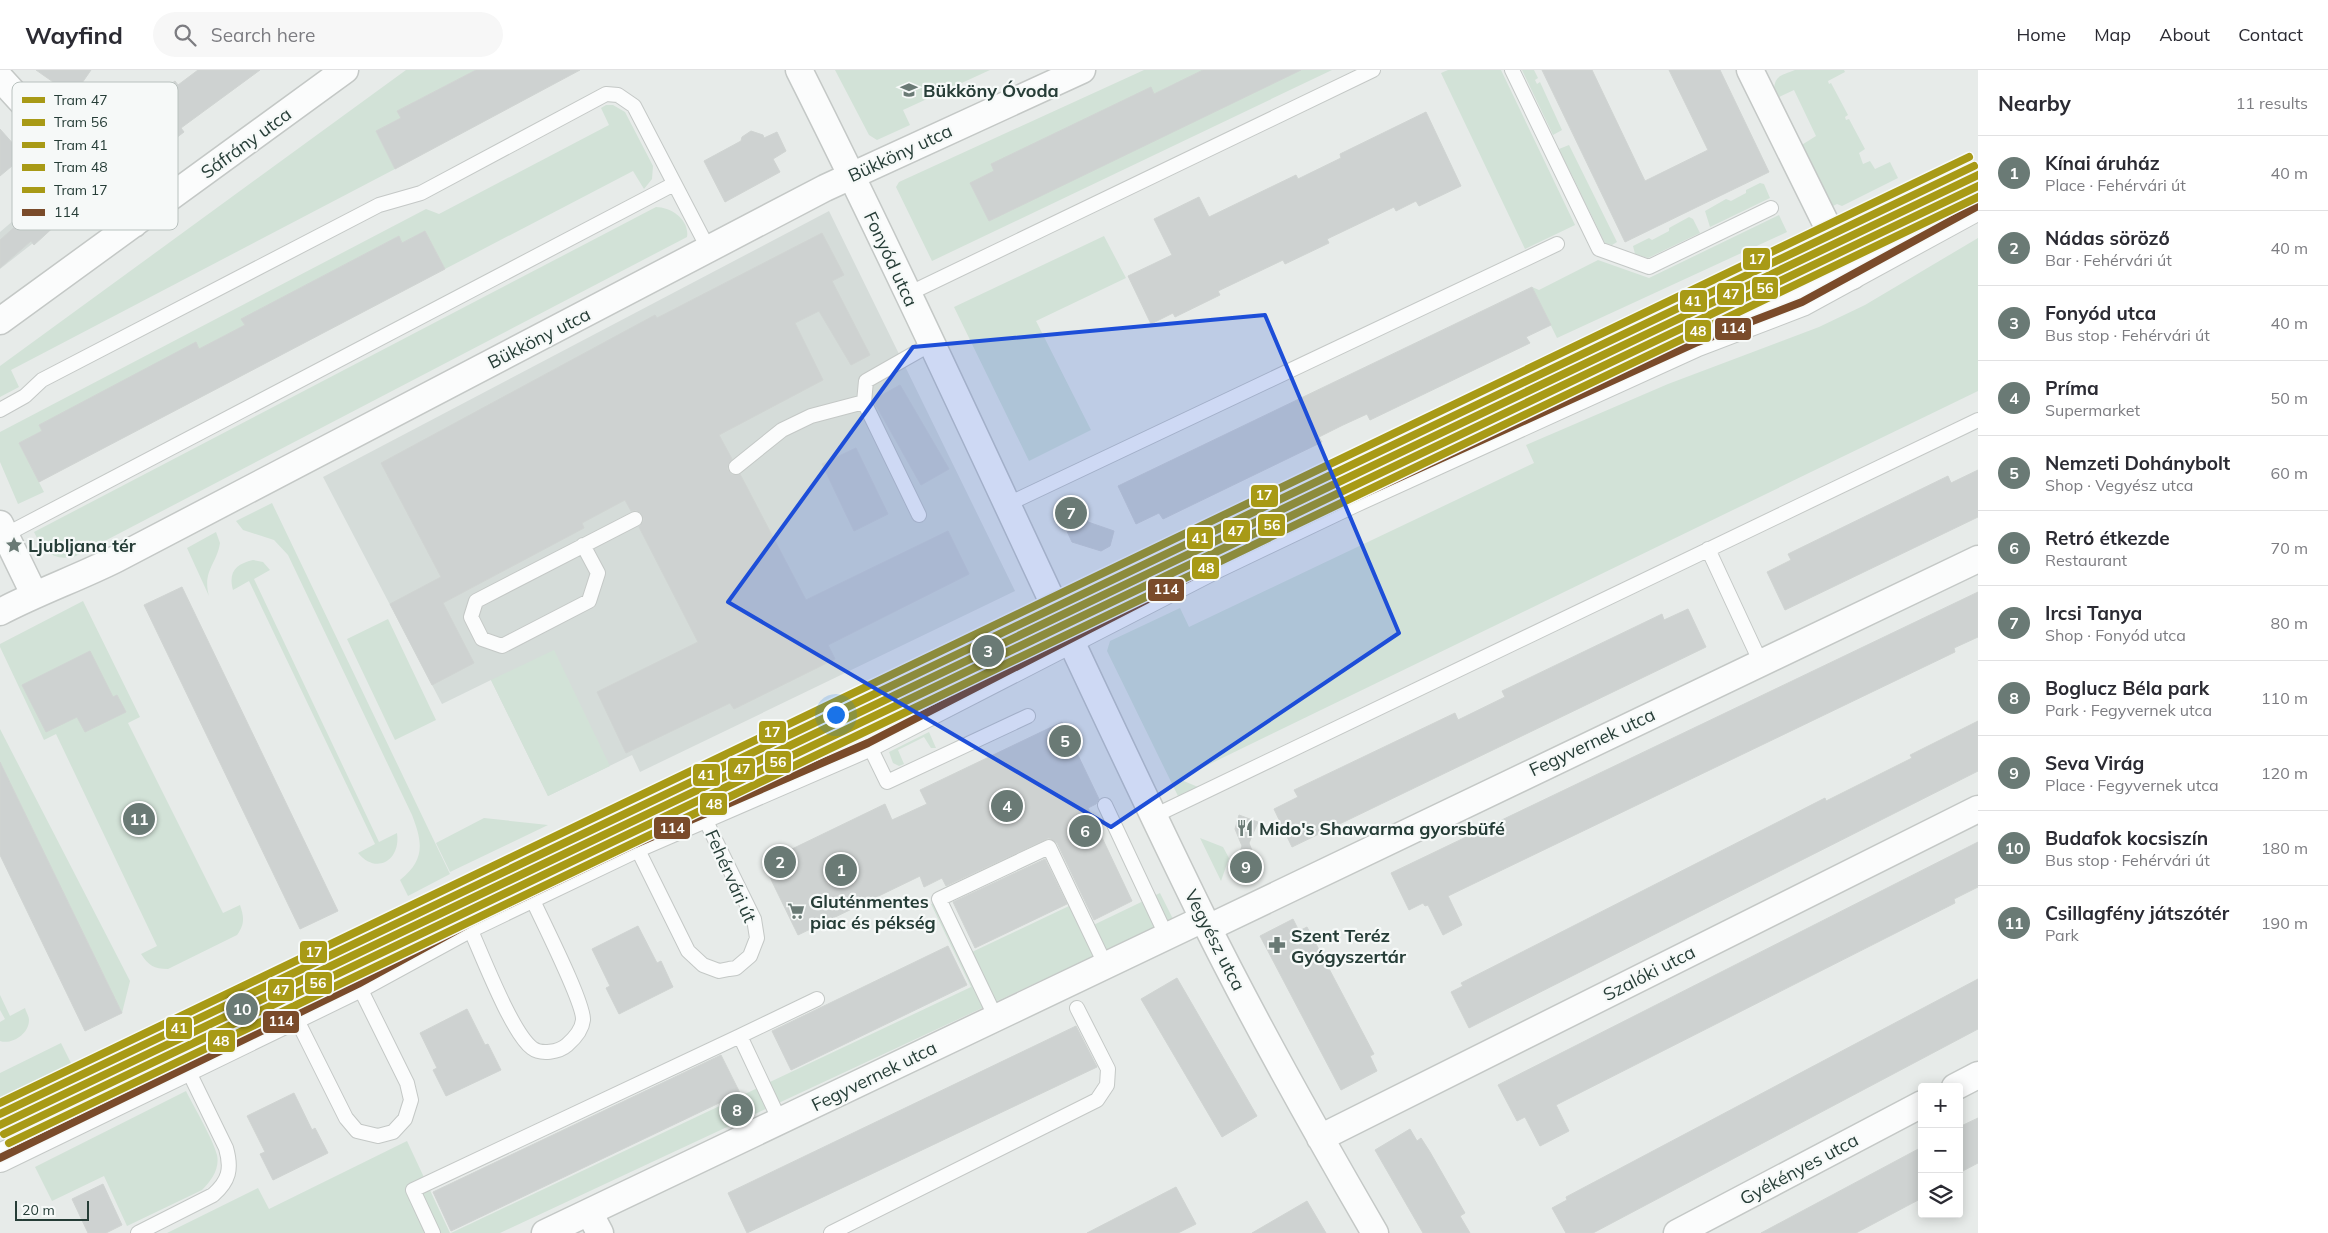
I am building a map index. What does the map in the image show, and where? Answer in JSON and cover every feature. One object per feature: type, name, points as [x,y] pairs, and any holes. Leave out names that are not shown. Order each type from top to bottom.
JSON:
[{"type":"street","name":"Sáfrány utca","points":[[178,192],[346,70]]},
{"type":"street","name":"Fonyód utca","points":[[799,70],[852,176],[1070,638]]},
{"type":"street","name":"Bükköny utca","points":[[0,612],[34,594],[91,572],[852,176],[1082,70]]},
{"type":"street","points":[[1750,70],[1852,276]]},
{"type":"street","points":[[0,78],[12,91]]},
{"type":"street","name":"Fehérvári út","points":[[0,1158],[358,984],[468,924],[530,894],[702,813],[798,775],[868,743],[1218,563],[1359,495],[1695,343],[1802,302],[1978,206]]},
{"type":"street","name":"Sáfrány utca","points":[[0,321],[126,230]]},
{"type":"street","points":[[3,529],[34,594]]},
{"type":"street","name":"Fegyvernek utca","points":[[545,1233],[594,1223],[780,1121],[1167,936],[1206,924],[1978,559]]},
{"type":"street","name":"Vegyész utca","points":[[1070,638],[1206,924],[1320,1138],[1375,1233]]},
{"type":"street","name":"Szalóki utca","points":[[1320,1138],[1978,809]]},
{"type":"street","points":[[1963,1083],[1978,1075]]},
{"type":"street","name":"Gyékényes utca","points":[[1677,1233],[1918,1106]]},
{"type":"lane","points":[[908,294],[1373,70]]},
{"type":"lane","points":[[1512,70],[1599,249],[1648,267],[1771,208]]},
{"type":"lane","points":[[0,410],[24,396],[42,380],[379,205],[421,193],[606,94],[618,95],[634,106],[709,250]]},
{"type":"lane","points":[[3,529],[674,184]]},
{"type":"lane","points":[[1006,505],[1557,244]]},
{"type":"lane","points":[[919,515],[864,402],[866,382],[931,344]]},
{"type":"lane","points":[[736,467],[782,430],[811,416],[864,402]]},
{"type":"lane","points":[[1154,816],[1978,420]]},
{"type":"lane","points":[[584,546],[598,574],[589,601],[502,646],[482,639],[470,617],[476,601],[635,519]]},
{"type":"lane","points":[[1708,550],[1761,663]]},
{"type":"lane","points":[[868,743],[887,782],[1028,716]]},
{"type":"lane","points":[[1105,805],[1167,936]]},
{"type":"lane","name":"Fehérvári út","points":[[635,844],[688,951],[703,966],[719,971],[736,968],[750,956],[757,938],[754,919],[702,813]]},
{"type":"lane","points":[[996,1018],[939,899],[1049,847],[1106,966]]},
{"type":"lane","points":[[468,924],[518,1033],[533,1049],[548,1052],[562,1049],[577,1037],[583,1020],[578,1000],[530,894]]},
{"type":"lane","points":[[294,1014],[346,1118],[357,1130],[378,1136],[393,1132],[405,1118],[411,1100],[407,1083],[358,984]]},
{"type":"lane","points":[[432,1233],[413,1190],[816,999]]},
{"type":"lane","points":[[831,1233],[1097,1100],[1107,1085],[1108,1069],[1077,1008]]},
{"type":"lane","points":[[740,1036],[780,1121]]},
{"type":"lane","points":[[138,1233],[213,1195],[229,1175],[230,1161],[226,1148],[186,1066]]},
{"type":"highlighted area","points":[[1265,315],[1399,633],[1111,827],[728,602],[913,347]]},
{"type":"shaded area","points":[[829,211],[1015,591],[640,772],[632,755],[548,796],[491,680],[442,704],[323,477]]},
{"type":"shaded area","points":[[12,222],[12,230],[50,230],[0,269],[0,232]]},
{"type":"green space","points":[[406,70],[476,70],[397,111],[401,118],[376,131],[395,169],[11,370],[19,387],[0,397],[0,366]]},
{"type":"green space","name":"Bükköny Óvoda","points":[[835,70],[990,70],[903,110],[910,125],[877,140],[869,135]]},
{"type":"green space","points":[[1144,70],[1332,70],[932,261],[896,187],[899,182]]},
{"type":"green space","points":[[1448,70],[1501,70],[1575,225],[1525,249],[1441,73]]},
{"type":"green space","points":[[1522,70],[1534,70],[1538,78],[1535,80],[1537,84],[1540,82],[1562,130],[1553,135]]},
{"type":"green space","points":[[1795,70],[1844,70],[1845,72],[1828,81],[1829,84],[1831,83],[1848,115],[1845,117],[1846,120],[1849,119],[1865,149],[1859,153],[1863,164],[1870,161],[1875,169],[1890,162],[1898,178],[1842,206],[1837,204],[1829,208],[1800,146],[1816,136],[1794,90],[1779,97],[1774,89],[1778,78]]},
{"type":"green space","points":[[606,105],[613,105],[625,112],[653,166],[652,179],[644,189],[633,171],[445,269],[425,231],[402,243],[399,236],[242,319],[245,325],[199,349],[196,343],[39,425],[42,431],[19,443],[44,492],[18,504],[0,462],[0,432],[426,209],[439,214],[609,125],[601,108]]},
{"type":"green space","points":[[1569,145],[1617,242],[1612,245],[1605,243],[1559,149]]},
{"type":"green space","points":[[1760,183],[1764,184],[1770,198],[1710,227],[1705,211],[1726,199],[1731,201]]},
{"type":"green space","points":[[656,207],[668,209],[678,216],[686,225],[687,237],[76,556],[55,556],[45,550],[37,539],[34,532]]},
{"type":"green space","points":[[1779,215],[1787,232],[1557,338],[1532,287],[1539,290],[1598,260],[1649,278]]},
{"type":"green space","points":[[1689,217],[1693,219],[1700,233],[1648,258],[1635,254],[1633,246],[1649,238],[1652,240]]},
{"type":"green space","points":[[1104,236],[1126,278],[1036,321],[1091,430],[1029,461],[954,307]]},
{"type":"green space","points":[[1978,238],[1978,391],[1179,779],[1198,787],[1178,796],[1107,651],[1110,641],[1180,608],[1189,627],[1534,463],[1526,445],[1668,384],[1819,327],[1865,305]]},
{"type":"green space","points":[[272,503],[450,874],[408,896],[400,880],[408,873],[418,858],[420,843],[412,815],[288,555],[274,540],[243,530],[236,521]]},
{"type":"green space","points":[[216,532],[220,543],[207,580],[209,596],[187,548]]},
{"type":"green space","points":[[253,560],[263,562],[270,570],[254,579],[379,842],[397,833],[395,851],[386,862],[372,863],[365,860],[358,853],[375,844],[249,581],[233,590],[232,578],[235,570],[242,564]]},
{"type":"green space","points":[[83,601],[140,717],[128,723],[223,913],[240,905],[242,913],[243,924],[237,935],[168,969],[152,966],[141,954],[157,946],[56,734],[44,740],[0,647],[0,644]]},
{"type":"green space","points":[[388,619],[436,720],[395,740],[347,639]]},
{"type":"green space","points":[[554,650],[610,766],[548,796],[491,680]]},
{"type":"green space","points":[[0,729],[130,981],[122,1013],[0,762]]},
{"type":"green space","points":[[929,732],[936,748],[931,748],[924,737],[898,750],[904,764],[899,766],[893,763],[889,752]]},
{"type":"green space","points":[[484,818],[548,825],[450,872],[436,843]]},
{"type":"green space","points":[[1200,838],[1223,847],[1229,858],[1221,881]]},
{"type":"green space","points":[[1160,893],[1173,919],[500,1233],[451,1233],[971,987],[931,904],[946,898],[972,952],[1069,906],[1081,931]]},
{"type":"green space","points":[[0,995],[10,1016],[25,1008],[29,1018],[28,1025],[23,1034],[14,1040],[5,1042],[0,1041],[0,1022],[5,1019],[0,1010]]},
{"type":"green space","points":[[61,1043],[74,1069],[0,1104],[0,1073]]},
{"type":"green space","points":[[186,1091],[208,1132],[218,1160],[216,1170],[202,1190],[127,1226],[104,1176],[52,1201],[35,1167]]},
{"type":"green space","points":[[407,1141],[450,1233],[167,1233],[258,1188],[269,1209]]},
{"type":"building","points":[[36,70],[91,70],[83,82],[53,82]]},
{"type":"building","points":[[198,70],[260,70],[181,128],[184,132],[178,136],[178,85]]},
{"type":"building","points":[[476,70],[580,70],[395,169],[376,131],[401,118],[397,111]]},
{"type":"building","points":[[1203,70],[1301,70],[989,221],[970,183],[994,171],[991,164],[1151,87],[1154,94]]},
{"type":"building","points":[[1542,70],[1592,70],[1645,181],[1708,150],[1669,70],[1720,70],[1769,172],[1625,242]]},
{"type":"building","points":[[1426,112],[1461,186],[1419,206],[1416,201],[1396,211],[1394,207],[1327,239],[1329,243],[1285,264],[1283,260],[1218,291],[1220,295],[1175,317],[1173,313],[1151,324],[1128,276],[1172,255],[1154,219],[1199,197],[1209,217],[1296,175],[1298,179],[1341,158],[1340,154]]},
{"type":"building","points":[[0,129],[12,142],[12,166],[0,176]]},
{"type":"building","points":[[751,131],[763,135],[764,138],[777,132],[786,151],[773,159],[780,172],[725,202],[704,161],[741,141],[742,137]]},
{"type":"building","points":[[12,229],[50,230],[34,245],[31,241],[0,268],[0,240]]},
{"type":"building","points":[[425,231],[445,269],[39,482],[19,443],[42,431],[39,425],[196,342],[199,349],[245,325],[241,319],[399,236],[402,243]]},
{"type":"building","points":[[822,233],[844,275],[832,281],[870,355],[851,365],[819,311],[795,323],[823,380],[719,435],[732,459],[727,469],[732,475],[740,474],[806,600],[948,531],[969,574],[828,645],[835,659],[734,709],[730,703],[626,753],[597,692],[698,642],[639,527],[644,520],[642,515],[636,510],[631,511],[625,500],[582,523],[584,528],[443,603],[474,663],[432,685],[390,604],[441,577],[381,463],[655,315],[657,318]]},
{"type":"building","points":[[1532,287],[1551,325],[1526,337],[1530,343],[1370,420],[1367,414],[1343,425],[1319,437],[1322,442],[1163,519],[1159,513],[1136,524],[1118,486]]},
{"type":"building","points":[[900,385],[949,469],[921,485],[873,400]]},
{"type":"building","points":[[856,448],[888,514],[854,531],[822,464]]},
{"type":"building","points":[[1978,470],[1978,517],[1785,610],[1767,572],[1791,560],[1788,554],[1948,476],[1951,483]]},
{"type":"building","points":[[1076,498],[1088,522],[1114,531],[1110,546],[1101,551],[1072,542],[1059,514],[1061,506]]},
{"type":"building","points":[[182,587],[338,911],[300,929],[144,605]]},
{"type":"building","points":[[1978,592],[1978,637],[1954,648],[1955,652],[1448,896],[1462,925],[1443,935],[1428,905],[1425,906],[1423,903],[1409,910],[1391,873]]},
{"type":"building","points":[[1688,609],[1706,647],[1292,847],[1274,809],[1298,797],[1294,790],[1455,713],[1458,720],[1505,697],[1502,691],[1662,614],[1664,620]]},
{"type":"building","points":[[90,651],[113,697],[117,695],[126,712],[85,732],[77,717],[46,732],[22,685]]},
{"type":"building","points":[[1978,721],[1978,771],[1469,1028],[1451,992],[1463,986],[1461,983],[1825,798],[1826,801],[1912,758],[1910,755]]},
{"type":"building","points":[[1062,722],[1099,799],[1096,804],[1088,808],[1132,901],[1094,920],[1057,843],[1049,838],[946,886],[942,878],[924,887],[920,876],[798,935],[763,863],[885,804],[892,820],[927,804],[920,790]]},
{"type":"building","points":[[0,762],[122,1013],[85,1031],[0,855]]},
{"type":"building","points":[[1239,815],[1258,822],[1249,843],[1257,863],[1254,871],[1247,874],[1239,871],[1236,864],[1242,846],[1235,829]]},
{"type":"building","points":[[1978,842],[1978,887],[1954,899],[1955,903],[1556,1105],[1569,1131],[1540,1146],[1525,1117],[1517,1121],[1498,1085]]},
{"type":"building","points":[[1045,859],[1067,904],[975,948],[953,902]]},
{"type":"building","points":[[1293,919],[1299,931],[1307,927],[1374,1054],[1370,1056],[1377,1071],[1341,1090],[1260,936]]},
{"type":"building","points":[[638,926],[657,963],[661,961],[673,987],[619,1014],[606,988],[610,986],[592,949]]},
{"type":"building","points":[[948,946],[967,985],[791,1070],[772,1031]]},
{"type":"building","points":[[1177,978],[1257,1116],[1222,1137],[1141,999]]},
{"type":"building","points":[[1978,979],[1978,1029],[1593,1233],[1566,1233],[1552,1208],[1567,1200],[1566,1197]]},
{"type":"building","points":[[467,1009],[485,1045],[488,1044],[501,1070],[446,1096],[433,1070],[437,1068],[420,1033]]},
{"type":"building","points":[[1076,1026],[1097,1067],[747,1233],[728,1193]]},
{"type":"building","points":[[721,1055],[740,1093],[451,1231],[433,1192]]},
{"type":"building","points":[[294,1093],[312,1130],[315,1128],[328,1153],[273,1180],[260,1154],[265,1152],[247,1116]]},
{"type":"building","points":[[1978,1118],[1978,1163],[1963,1171],[1963,1128],[1963,1125]]},
{"type":"building","points":[[1410,1129],[1417,1141],[1421,1138],[1430,1152],[1465,1213],[1460,1216],[1470,1233],[1423,1233],[1375,1150]]},
{"type":"building","points":[[1918,1149],[1918,1200],[1856,1233],[1761,1233]]},
{"type":"building","points":[[103,1184],[122,1225],[106,1233],[88,1233],[72,1199]]},
{"type":"building","points":[[1176,1187],[1196,1224],[1178,1233],[1087,1233]]},
{"type":"building","points":[[1307,1201],[1326,1233],[1252,1233]]},
{"type":"tram line","name":"17","points":[[0,1103],[1969,157]]},
{"type":"tram line","name":"41","points":[[0,1114],[1974,166]]},
{"type":"tram line","name":"47","points":[[0,1125],[1978,175]]},
{"type":"tram line","name":"56","points":[[4,1134],[1978,186]]},
{"type":"tram line","name":"48","points":[[9,1143],[1978,197]]},
{"type":"transit line","name":"114","points":[[0,1158],[358,984],[468,924],[635,844],[868,743],[1218,563],[1350,500],[1695,343],[1802,302],[1978,206]]},
{"type":"place","name":"Bükköny Óvoda","points":[[909,90]]},
{"type":"place","name":"Ircsi Tanya","points":[[1071,513]]},
{"type":"place","name":"Ljubljana tér","points":[[14,545]]},
{"type":"place","name":"Fonyód utca","points":[[988,651]]},
{"type":"place","name":"Nemzeti Dohánybolt","points":[[1065,741]]},
{"type":"place","name":"Príma","points":[[1007,806]]},
{"type":"place","name":"Csillagfény játszótér","points":[[139,819]]},
{"type":"place","name":"Mido's Shawarma gyorsbüfé","points":[[1245,828]]},
{"type":"place","name":"Retró étkezde","points":[[1085,831]]},
{"type":"place","name":"Nádas söröző","points":[[780,862]]},
{"type":"place","name":"Seva Virág","points":[[1246,867]]},
{"type":"place","name":"Kínai áruház","points":[[841,870]]},
{"type":"place","name":"Gluténmentes piac és pékség","points":[[796,911]]},
{"type":"place","name":"Szent Teréz Gyógyszertár","points":[[1277,945]]},
{"type":"place","name":"Budafok kocsiszín","points":[[242,1009]]},
{"type":"place","name":"Boglucz Béla park","points":[[737,1110]]}]
